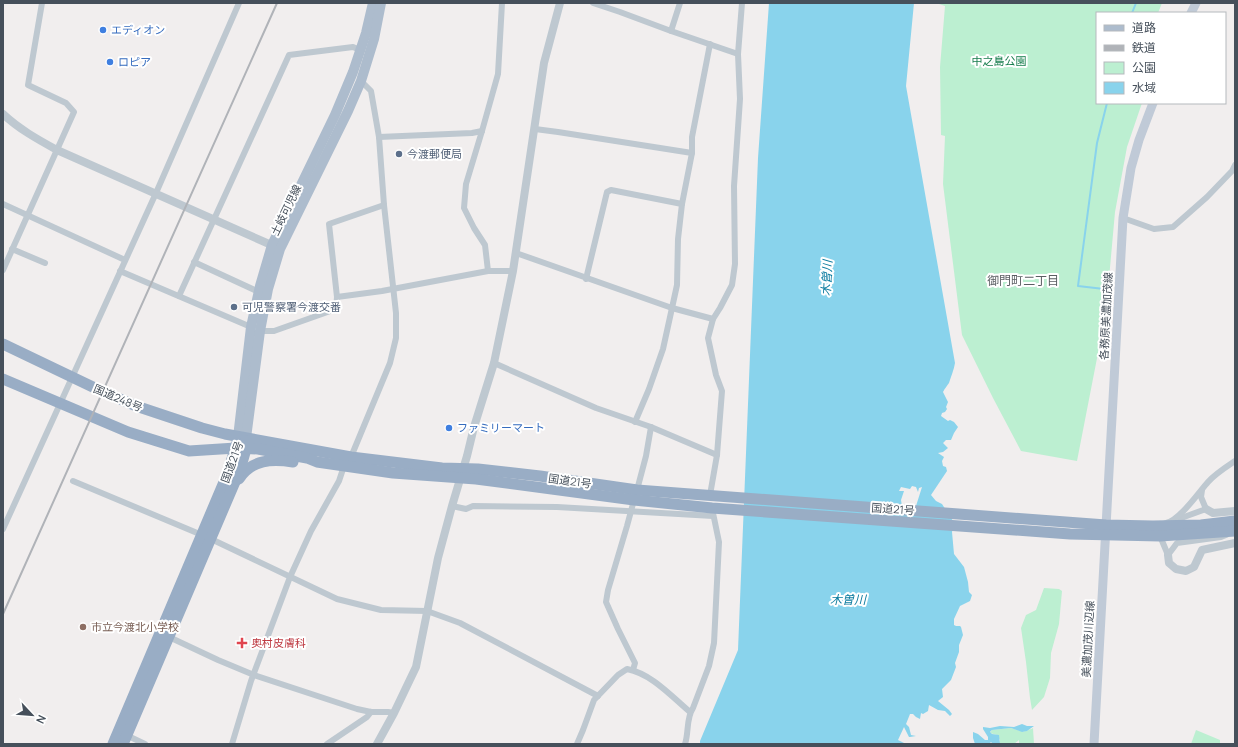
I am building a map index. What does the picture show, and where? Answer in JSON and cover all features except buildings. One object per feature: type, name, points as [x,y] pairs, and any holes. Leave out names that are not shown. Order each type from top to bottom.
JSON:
[{"type":"highway","name":"国道248号","points":[[3,344],[136,406],[242,443]]},
{"type":"highway","points":[[3,379],[128,432],[189,451],[213,450],[242,443]]},
{"type":"highway","name":"国道21号","points":[[242,443],[442,468],[461,474]]},
{"type":"highway","name":"国道21号","points":[[242,443],[258,449],[307,458],[317,462],[393,473],[461,474],[478,469],[540,476],[634,500],[716,511],[1070,534],[1153,526],[1201,525],[1235,521]]},
{"type":"highway","name":"国道21号","points":[[113,744],[131,698],[207,537],[221,514],[240,470],[242,443]]},
{"type":"highway","name":"国道21号","points":[[124,740],[169,636],[207,537],[210,517],[242,443]]},
{"type":"highway","points":[[210,517],[211,501],[221,475],[224,460],[221,455],[213,450]]},
{"type":"highway","points":[[221,514],[240,477],[247,469],[255,464],[266,461],[284,461],[306,464],[317,462]]},
{"type":"highway","name":"国道21号","points":[[634,500],[710,495],[1070,522],[1106,530],[1160,536],[1235,532]]},
{"type":"main road","name":"土岐可児線","points":[[242,443],[259,292],[276,247],[353,72],[366,33],[373,3]]},
{"type":"main road","name":"土岐可児線","points":[[255,329],[268,290],[276,247],[348,111],[361,81],[374,39],[382,3]]},
{"type":"main road","points":[[1192,12],[1196,3]]},
{"type":"main road","name":"各務原美濃加茂線","points":[[1106,530],[1123,218],[1131,168],[1139,140],[1153,104]]},
{"type":"main road","name":"美濃加茂川辺線","points":[[1094,744],[1106,530]]},
{"type":"street","points":[[3,270],[74,112],[66,104],[28,85],[42,3]]},
{"type":"street","points":[[3,529],[156,193],[239,3]]},
{"type":"street","points":[[488,270],[484,246],[464,208],[466,184],[498,74],[502,3]]},
{"type":"street","points":[[377,744],[416,667],[438,558],[474,427],[494,363],[513,271],[544,64],[560,3]]},
{"type":"street","points":[[593,3],[738,54]]},
{"type":"street","points":[[671,31],[680,3]]},
{"type":"street","points":[[710,495],[717,455],[722,391],[716,375],[708,338],[713,319],[732,285],[735,264],[734,186],[740,100],[738,54],[742,3]]},
{"type":"street","points":[[635,422],[649,389],[663,349],[677,285],[678,239],[682,204],[692,153],[692,137],[710,44]]},
{"type":"street","points":[[179,296],[289,55],[352,47],[360,50]]},
{"type":"street","points":[[351,457],[390,363],[396,338],[394,288],[384,205],[379,137],[371,91],[361,81]]},
{"type":"street","points":[[3,114],[32,136],[57,150],[276,247]]},
{"type":"street","points":[[535,129],[692,153]]},
{"type":"street","points":[[379,137],[457,134],[482,131]]},
{"type":"street","points":[[1123,218],[1154,229],[1173,227],[1207,197],[1232,171],[1235,165]]},
{"type":"street","points":[[586,278],[607,192],[611,190],[682,204]]},
{"type":"street","points":[[3,204],[125,260]]},
{"type":"street","points":[[120,271],[255,329],[274,330],[336,309],[337,297],[329,224],[384,205]]},
{"type":"street","points":[[12,249],[45,263]]},
{"type":"street","points":[[516,253],[672,308],[713,319]]},
{"type":"street","points":[[194,262],[259,292]]},
{"type":"street","points":[[337,297],[488,270],[513,271]]},
{"type":"street","points":[[494,363],[596,408],[651,427],[717,455]]},
{"type":"street","points":[[633,670],[635,663],[606,602],[608,590],[646,456],[651,427]]},
{"type":"street","points":[[1153,526],[1160,523],[1170,522],[1177,518],[1208,482],[1235,460]]},
{"type":"street","points":[[232,744],[268,633],[290,577],[311,531],[339,481],[344,466]]},
{"type":"street","points":[[73,481],[207,537],[338,600],[381,610],[428,612],[460,623],[598,696]]},
{"type":"street","points":[[1202,490],[1201,497],[1206,509],[1213,513],[1235,511]]},
{"type":"street","points":[[452,506],[462,508],[473,506],[557,507],[634,500]]},
{"type":"street","points":[[1177,518],[1206,509]]},
{"type":"street","points":[[685,744],[690,712],[693,708],[709,666],[714,643],[719,542],[716,511]]},
{"type":"street","points":[[1168,555],[1177,544],[1221,537],[1235,532]]},
{"type":"street","points":[[1160,536],[1168,555],[1169,563],[1176,569],[1186,571],[1194,567],[1202,550],[1235,543]]},
{"type":"street","points":[[169,636],[218,660],[254,675],[357,709],[371,712],[394,713]]},
{"type":"street","points":[[577,744],[594,700],[618,675],[627,669],[633,670],[651,679],[690,712]]},
{"type":"street","points":[[327,744],[367,717],[371,712]]},
{"type":"street","points":[[124,740],[146,744]]},
{"type":"green space","name":"中之島公園","points":[[936,3],[1162,3],[1158,12],[1096,12],[1096,104],[1142,104],[1127,147],[1115,212],[1106,312],[1077,461],[1021,451],[962,335],[943,184],[945,136],[941,135],[940,67],[945,6]]},
{"type":"green space","points":[[1044,588],[1059,589],[1062,591],[1059,624],[1051,653],[1050,678],[1044,697],[1032,710],[1021,628],[1026,615],[1036,610]]},
{"type":"green space","points":[[1011,728],[1026,731],[1033,728],[1034,744],[1019,744],[1019,740],[1014,744],[1000,744],[1000,740],[997,735],[990,733],[992,730]]},
{"type":"green space","points":[[1196,730],[1220,740],[1220,744],[1191,744]]},
{"type":"water","name":"木曽川","points":[[769,3],[914,3],[906,86],[955,363],[949,383],[943,392],[948,402],[946,407],[947,409],[941,416],[948,421],[950,420],[954,422],[958,427],[951,440],[946,440],[943,443],[948,448],[943,452],[938,453],[944,457],[942,461],[943,466],[946,467],[947,471],[931,495],[936,501],[942,504],[953,521],[954,525],[952,532],[954,554],[964,567],[969,592],[972,595],[970,601],[960,606],[954,619],[954,625],[961,627],[963,635],[955,663],[956,667],[951,680],[942,689],[943,697],[938,701],[952,714],[950,716],[945,711],[938,710],[929,705],[928,711],[923,714],[921,713],[920,719],[913,714],[910,714],[906,724],[909,727],[911,735],[916,736],[909,737],[904,727],[898,740],[906,744],[700,744],[738,650],[758,158]],"holes":[[[912,486],[916,487],[918,492],[919,488],[922,487],[916,506],[902,506],[901,500],[904,491],[899,491],[901,487],[910,489]]]},
{"type":"water","points":[[1022,724],[1034,726],[1027,731],[1022,732],[1011,728],[992,730],[990,732],[992,734],[999,735],[1000,744],[993,744],[991,742],[989,744],[975,744],[973,732],[985,740],[988,740],[983,727],[1014,727]]},
{"type":"waterway","points":[[1132,12],[1136,3]]},
{"type":"waterway","points":[[1104,289],[1078,286],[1097,143],[1107,104]]},
{"type":"railway","points":[[3,614],[277,3]]},
{"type":"place","name":"エディオン","points":[[103,30]]},
{"type":"place","name":"ロピア","points":[[110,62]]},
{"type":"place","name":"今渡郵便局","points":[[399,154]]},
{"type":"place","name":"可児警察署今渡交番","points":[[234,307]]},
{"type":"place","name":"ファミリーマート","points":[[449,428]]},
{"type":"place","name":"市立今渡北小学校","points":[[83,627]]},
{"type":"place","name":"奥村皮膚科","points":[[242,643]]},
{"type":"district","name":"御門町二丁目","points":[[1023,281]]}]
